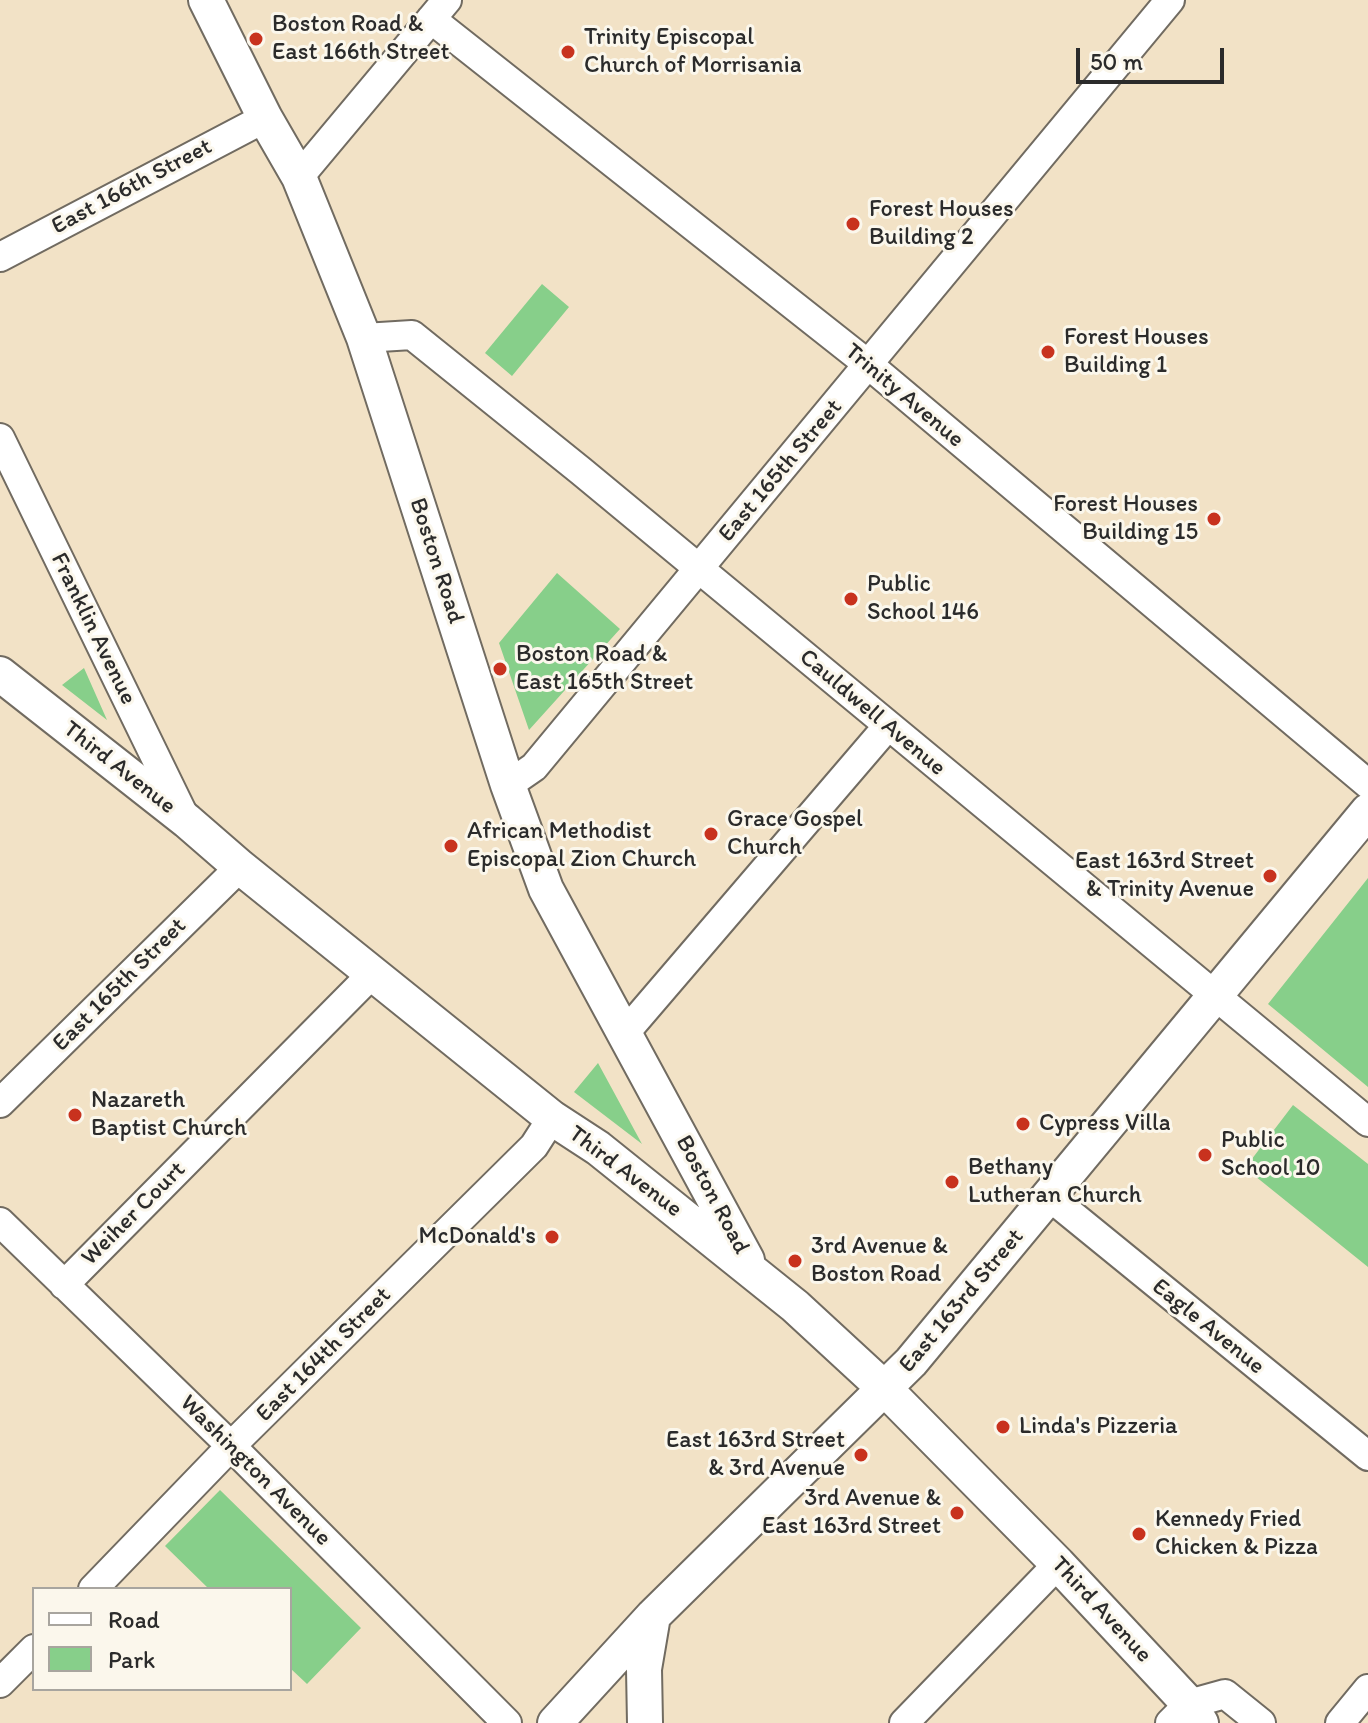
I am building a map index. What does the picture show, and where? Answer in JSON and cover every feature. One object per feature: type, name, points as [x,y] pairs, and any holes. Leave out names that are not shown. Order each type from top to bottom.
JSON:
[{"type":"main road","name":"Boston Road","points":[[206,0],[265,118],[299,177],[364,338],[508,785],[546,889],[753,1272]]},
{"type":"main road","name":"Third Avenue","points":[[0,674],[187,821],[552,1118],[598,1148],[753,1272],[885,1389],[1058,1564],[1187,1717]]},
{"type":"main road","name":"East 163rd Street","points":[[555,1723],[653,1616],[911,1362],[1368,811]]},
{"type":"main road","name":"Boston Road","points":[[661,1200],[679,1169],[670,1119]]},
{"type":"main road","points":[[645,1723],[644,1669],[653,1616]]},
{"type":"street","name":"East 165th Street","points":[[508,785],[534,767],[1170,0]]},
{"type":"street","name":"Trinity Avenue","points":[[439,10],[869,365],[1368,784]]},
{"type":"street","points":[[299,177],[439,10]]},
{"type":"street","name":"East 166th Street","points":[[0,257],[265,118]]},
{"type":"street","name":"Cauldwell Avenue","points":[[364,338],[412,335],[1368,1122]]},
{"type":"street","name":"Franklin Avenue","points":[[0,438],[187,821]]},
{"type":"street","points":[[624,1034],[887,727]]},
{"type":"street","name":"East 165th Street","points":[[0,1103],[240,867]]},
{"type":"street","name":"Weiher Court","points":[[64,1285],[373,973]]},
{"type":"street","name":"East 164th Street","points":[[95,1587],[231,1446],[534,1146],[552,1118]]},
{"type":"street","name":"Eagle Avenue","points":[[1050,1197],[1368,1456]]},
{"type":"street","name":"Washington Avenue","points":[[0,1222],[231,1446],[507,1723]]},
{"type":"street","points":[[904,1723],[1058,1564]]},
{"type":"street","points":[[0,1683],[32,1651]]},
{"type":"street","points":[[1340,1723],[1368,1689]]},
{"type":"street","points":[[1187,1717],[1225,1694],[1261,1723]]},
{"type":"green space","points":[[542,284],[569,307],[512,376],[485,353]]},
{"type":"green space","points":[[557,573],[620,629],[529,730],[499,643]]},
{"type":"green space","points":[[84,668],[107,720],[62,685]]},
{"type":"green space","points":[[1368,878],[1368,1087],[1268,1004]]},
{"type":"green space","points":[[598,1063],[642,1144],[574,1092]]},
{"type":"green space","points":[[1293,1105],[1368,1164],[1368,1267],[1245,1168]]},
{"type":"green space","points":[[220,1490],[361,1628],[307,1684],[292,1670],[292,1587],[207,1587],[165,1546]]},
{"type":"place","name":"Boston Road & East 166th Street","points":[[256,39]]},
{"type":"place","name":"Trinity Episcopal Church of Morrisania","points":[[568,52]]},
{"type":"place","name":"Forest Houses Building 2","points":[[853,224]]},
{"type":"place","name":"Forest Houses Building 1","points":[[1048,352]]},
{"type":"place","name":"Forest Houses Building 15","points":[[1214,519]]},
{"type":"place","name":"Public School 146","points":[[851,599]]},
{"type":"place","name":"Boston Road & East 165th Street","points":[[500,669]]},
{"type":"place","name":"Grace Gospel Church","points":[[711,834]]},
{"type":"place","name":"African Methodist Episcopal Zion Church","points":[[451,846]]},
{"type":"place","name":"East 163rd Street & Trinity Avenue","points":[[1270,876]]},
{"type":"place","name":"Nazareth Baptist Church","points":[[75,1115]]},
{"type":"place","name":"Cypress Villa","points":[[1023,1124]]},
{"type":"place","name":"Public School 10","points":[[1205,1155]]},
{"type":"place","name":"Bethany Lutheran Church","points":[[952,1182]]},
{"type":"place","name":"McDonald's","points":[[552,1237]]},
{"type":"place","name":"3rd Avenue & Boston Road","points":[[795,1261]]},
{"type":"place","name":"Linda's Pizzeria","points":[[1003,1427]]},
{"type":"place","name":"East 163rd Street & 3rd Avenue","points":[[861,1455]]},
{"type":"place","name":"3rd Avenue & East 163rd Street","points":[[957,1513]]},
{"type":"place","name":"Kennedy Fried Chicken & Pizza","points":[[1139,1534]]}]
